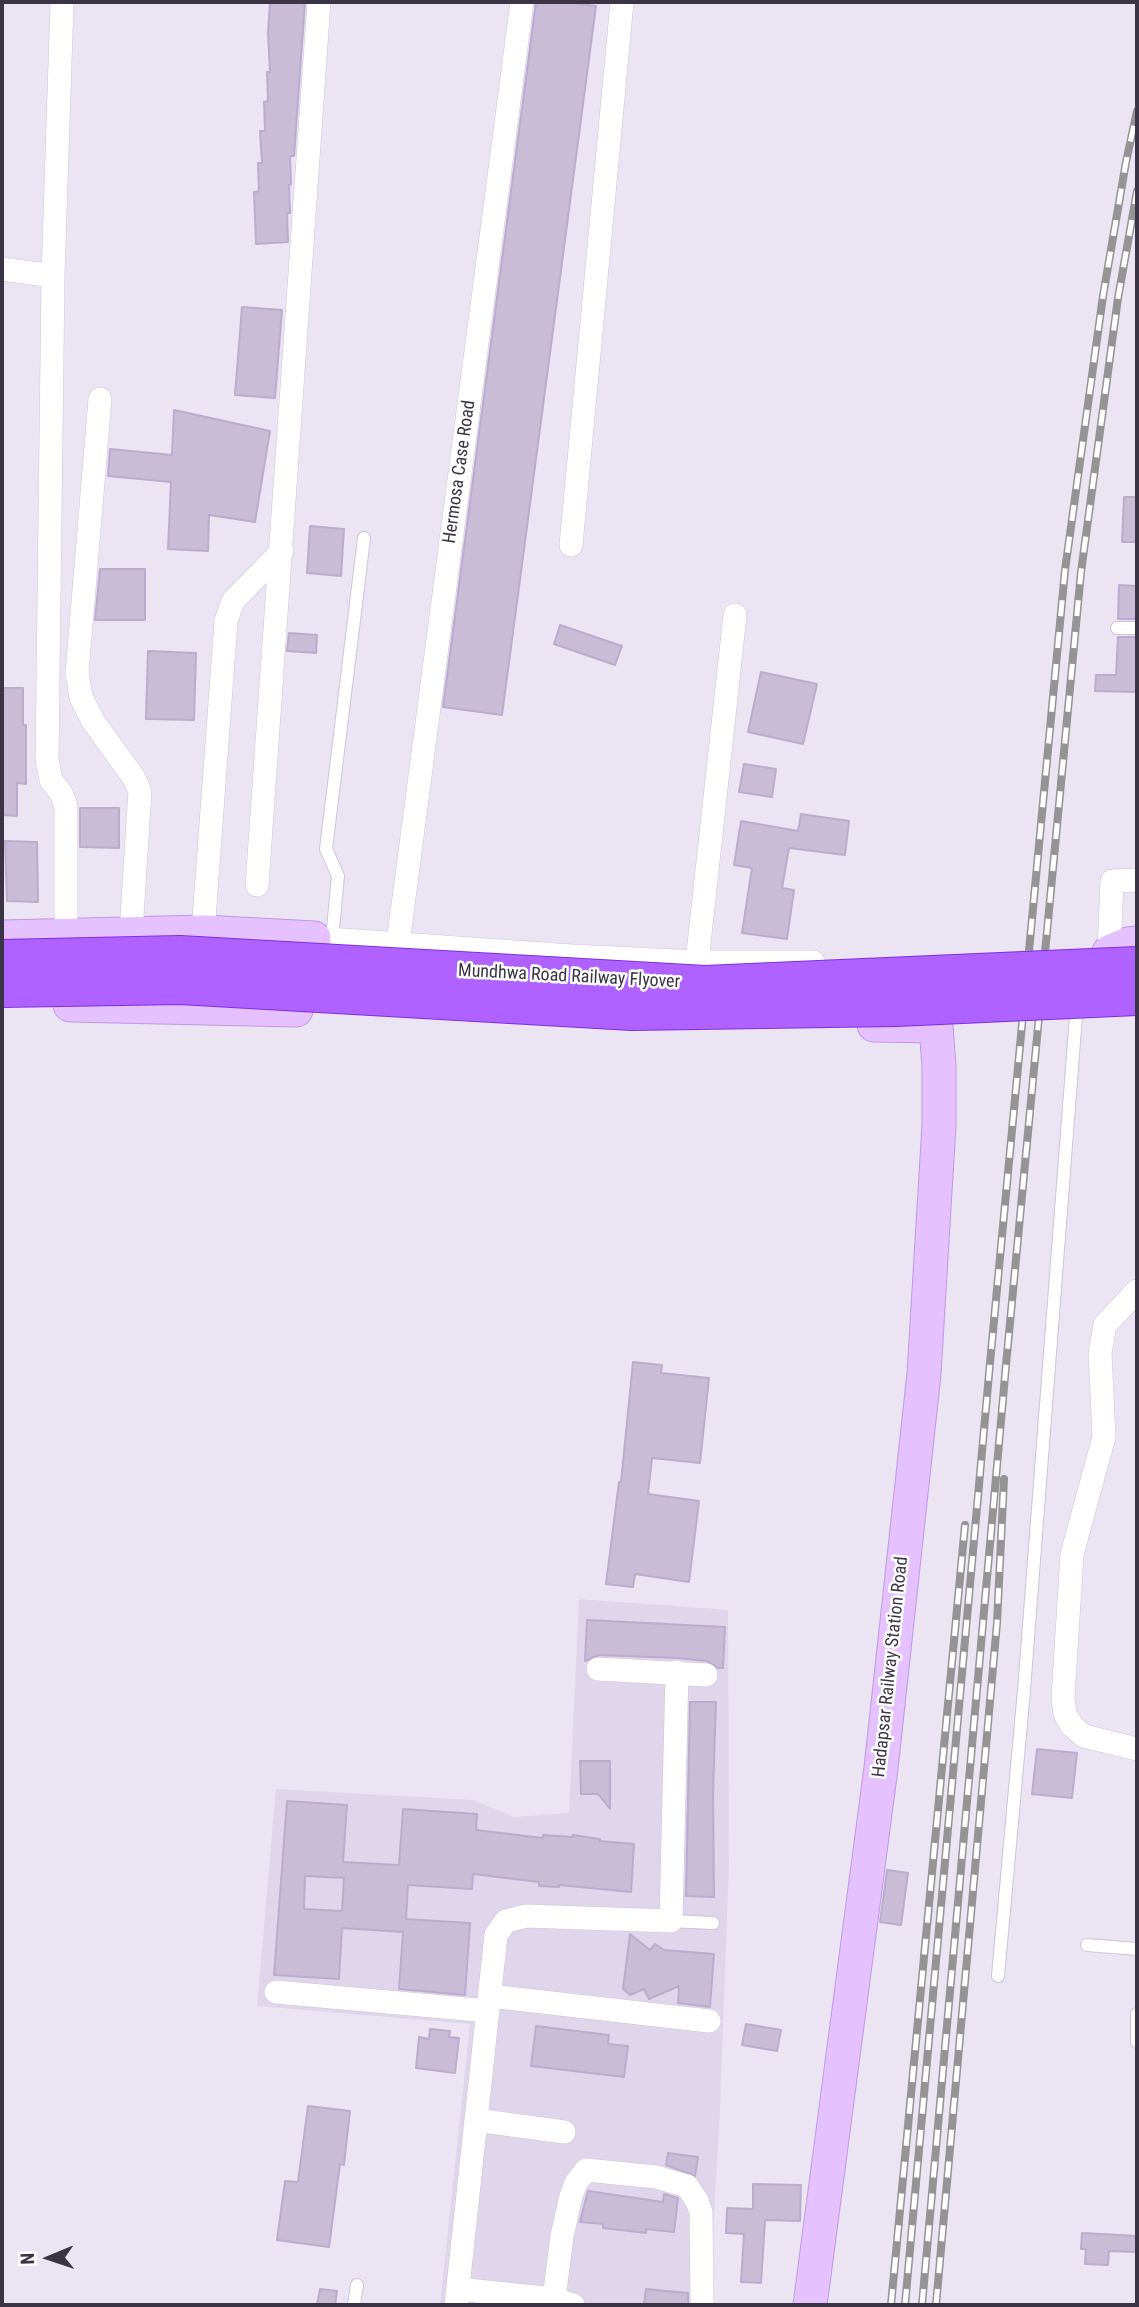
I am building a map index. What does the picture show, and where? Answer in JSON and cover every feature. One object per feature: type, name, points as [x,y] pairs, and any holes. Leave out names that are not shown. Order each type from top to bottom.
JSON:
[{"type":"highway","name":"Mundhwa Road Railway Flyover","points":[[2,958],[180,955],[705,985],[1128,954]]},
{"type":"highway","name":"Mundhwa Road Railway Flyover","points":[[2,988],[180,985],[632,1011],[896,1007],[1137,996]]},
{"type":"street","points":[[62,2],[53,276],[47,760],[51,780],[61,793],[66,806],[66,935]]},
{"type":"street","points":[[257,885],[319,2]]},
{"type":"street","name":"Hermosa Case Road","points":[[398,943],[522,2]]},
{"type":"street","points":[[571,545],[622,2]]},
{"type":"street","points":[[2,269],[53,276]]},
{"type":"street","points":[[100,399],[77,673],[81,697],[93,721],[134,778],[140,791],[131,932]]},
{"type":"street","points":[[203,932],[226,621],[233,601],[282,551]]},
{"type":"street","points":[[697,962],[735,615]]},
{"type":"street","points":[[1137,880],[1112,881],[1128,954],[1111,1006],[1137,1010]]},
{"type":"street","points":[[2,937],[203,932],[697,962],[921,959]]},
{"type":"street","points":[[2,1004],[310,1011],[323,938]]},
{"type":"street","name":"Hadapsar Railway Station Road","points":[[310,1011],[681,1027],[936,1026],[939,1125],[924,1374],[881,1769],[810,2305]]},
{"type":"street","points":[[1137,1291],[1105,1325],[1100,1353],[1104,1437],[1072,1554],[1063,1698],[1065,1714],[1072,1726],[1084,1736],[1137,1749]]},
{"type":"street","points":[[597,1669],[706,1675]]},
{"type":"street","points":[[677,1672],[671,1921],[526,1916],[506,1921],[496,1935],[457,2297],[564,2302],[562,2236],[571,2196],[576,2183],[586,2170],[656,2177],[687,2186],[701,2212],[702,2305]]},
{"type":"street","points":[[276,1992],[489,2003],[709,2021]]},
{"type":"street","points":[[476,2120],[564,2132]]},
{"type":"lane","points":[[323,938],[338,876],[327,849],[364,538]]},
{"type":"lane","points":[[1116,628],[1137,628]]},
{"type":"lane","points":[[998,1976],[1024,1690],[1073,1068],[1073,1032],[1079,984],[1091,960],[1128,954]]},
{"type":"lane","points":[[671,1921],[713,1923]]},
{"type":"lane","points":[[1087,1945],[1137,1949]]},
{"type":"lane","points":[[1137,2014],[1137,2042]]},
{"type":"lane","points":[[354,2305],[357,2285]]},
{"type":"shaded area","points":[[579,1599],[728,1610],[729,1861],[720,2109],[709,2305],[440,2305],[470,2024],[257,2006],[276,1789],[473,1800],[514,1817],[569,1813]]},
{"type":"building","points":[[270,2],[305,2],[294,156],[290,156],[288,242],[256,244],[254,192],[259,191],[258,163],[262,163],[260,131],[265,131],[264,102],[268,101]]},
{"type":"building","points":[[536,2],[596,6],[502,715],[443,707]]},
{"type":"building","points":[[242,307],[282,310],[275,398],[235,395]]},
{"type":"building","points":[[174,410],[270,431],[255,522],[209,515],[208,551],[168,549],[171,482],[108,476],[110,449],[172,455]]},
{"type":"building","points":[[1124,497],[1137,497],[1137,542],[1122,542]]},
{"type":"building","points":[[310,526],[344,529],[341,576],[307,573]]},
{"type":"building","points":[[100,569],[145,569],[145,620],[95,620]]},
{"type":"building","points":[[1119,585],[1137,586],[1137,619],[1118,619]]},
{"type":"building","points":[[560,625],[622,646],[615,665],[554,644]]},
{"type":"building","points":[[289,633],[317,635],[316,653],[287,651]]},
{"type":"building","points":[[1118,637],[1137,637],[1137,692],[1095,691],[1096,675],[1116,675]]},
{"type":"building","points":[[148,651],[196,653],[194,720],[146,719]]},
{"type":"building","points":[[761,672],[817,684],[803,744],[748,732]]},
{"type":"building","points":[[2,688],[23,688],[26,784],[17,783],[17,816],[2,815]]},
{"type":"building","points":[[744,764],[776,769],[772,797],[739,792]]},
{"type":"building","points":[[80,808],[119,808],[119,848],[80,847]]},
{"type":"building","points":[[801,814],[849,821],[845,855],[789,848],[782,888],[794,890],[787,939],[742,933],[752,868],[734,865],[741,821],[798,831]]},
{"type":"building","points":[[5,841],[37,842],[38,902],[7,901]]},
{"type":"building","points":[[633,1362],[662,1365],[661,1373],[709,1378],[700,1463],[652,1458],[648,1494],[699,1501],[689,1582],[635,1574],[633,1587],[606,1584],[621,1482]]},
{"type":"building","points":[[587,1620],[725,1627],[723,1668],[707,1661],[678,1658],[599,1655],[585,1661]]},
{"type":"building","points":[[690,1702],[716,1702],[714,1897],[686,1896]]},
{"type":"building","points":[[1037,1749],[1077,1753],[1072,1798],[1032,1794]]},
{"type":"building","points":[[580,1761],[610,1761],[610,1809],[598,1794],[581,1794]]},
{"type":"building","points":[[287,1801],[347,1805],[343,1862],[399,1865],[403,1809],[477,1814],[476,1830],[543,1838],[543,1835],[573,1835],[634,1844],[631,1892],[559,1885],[539,1886],[539,1882],[473,1874],[472,1889],[408,1885],[406,1919],[470,1923],[465,1995],[399,1989],[403,1932],[342,1928],[339,1979],[274,1975]],"holes":[[[305,1876],[344,1878],[342,1911],[304,1909]]]},
{"type":"building","points":[[887,1870],[908,1873],[901,1925],[880,1922]]},
{"type":"building","points":[[630,1934],[650,1950],[655,1944],[664,1950],[714,1954],[710,2007],[678,2003],[679,1986],[649,1999],[644,1989],[630,1995],[623,1989]]},
{"type":"building","points":[[746,2024],[781,2030],[777,2051],[742,2045]]},
{"type":"building","points":[[536,2026],[609,2035],[608,2044],[628,2046],[624,2077],[531,2066]]},
{"type":"building","points":[[430,2029],[450,2031],[449,2037],[459,2038],[455,2073],[416,2068],[419,2037],[429,2039]]},
{"type":"building","points":[[308,2106],[350,2111],[344,2165],[340,2164],[329,2247],[277,2240],[285,2181],[298,2182]]},
{"type":"building","points":[[668,2153],[698,2157],[695,2176],[666,2165]]},
{"type":"building","points":[[753,2184],[801,2185],[800,2221],[765,2220],[761,2283],[741,2282],[744,2234],[726,2233],[727,2208],[753,2209]]},
{"type":"building","points":[[588,2191],[663,2202],[664,2194],[678,2198],[674,2232],[646,2229],[646,2233],[603,2228],[603,2224],[580,2222]]},
{"type":"building","points":[[1082,2233],[1137,2236],[1137,2252],[1109,2251],[1108,2265],[1085,2264],[1086,2249],[1081,2249]]},
{"type":"building","points":[[320,2289],[337,2291],[335,2305],[317,2305]]},
{"type":"building","points":[[646,2289],[688,2293],[688,2305],[644,2305]]},
{"type":"railway","points":[[905,2305],[1065,570],[1103,296],[1137,111]]},
{"type":"railway","points":[[922,2305],[1006,1365],[1081,572],[1118,298],[1137,191]]},
{"type":"railway","points":[[936,2305],[997,1623],[1004,1479]]},
{"type":"railway","points":[[891,2305],[965,1525]]}]
